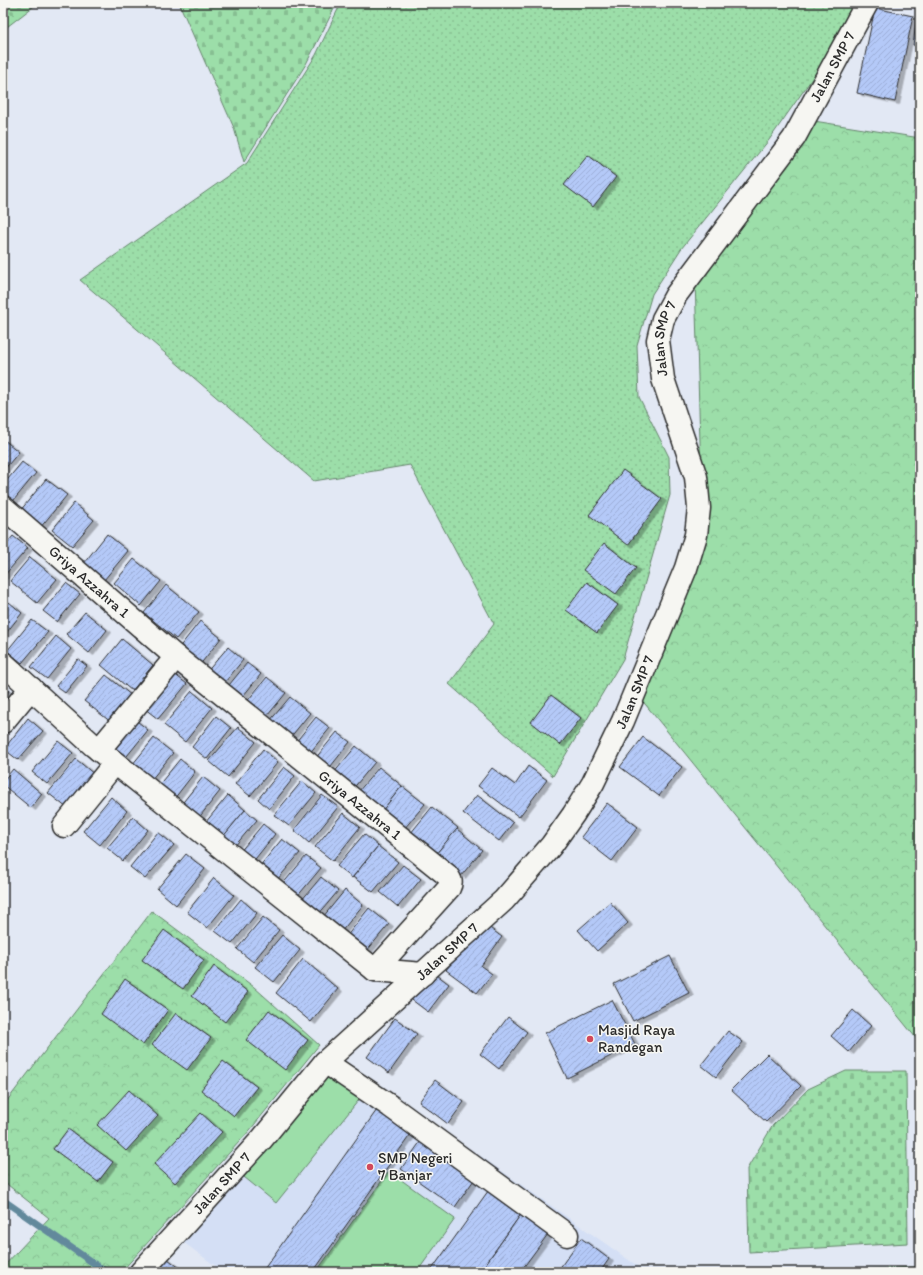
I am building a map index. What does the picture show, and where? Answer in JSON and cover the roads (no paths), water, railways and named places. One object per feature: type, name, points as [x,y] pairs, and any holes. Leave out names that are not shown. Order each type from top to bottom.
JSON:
[{"type":"street","name":"Jalan SMP 7","points":[[141,1272],[262,1139],[325,1062],[504,900],[551,846],[593,783],[623,721],[686,568],[696,535],[699,508],[696,477],[663,379],[658,340],[663,319],[676,295],[794,138],[867,3]]},
{"type":"street","name":"Griya Azzahra 1","points":[[3,507],[176,657],[451,880],[449,888],[375,970]]},
{"type":"street","points":[[64,826],[107,756],[176,657]]},
{"type":"street","points":[[3,663],[107,756],[375,970],[423,974]]},
{"type":"street","points":[[3,722],[31,688]]},
{"type":"street","points":[[325,1062],[390,1106],[567,1235]]},
{"type":"waterway","points":[[3,1200],[106,1272]]},
{"type":"place","name":"Masjid Raya Randegan","points":[[590,1039]]},
{"type":"place","name":"SMP Negeri 7 Banjar","points":[[370,1167]]}]
